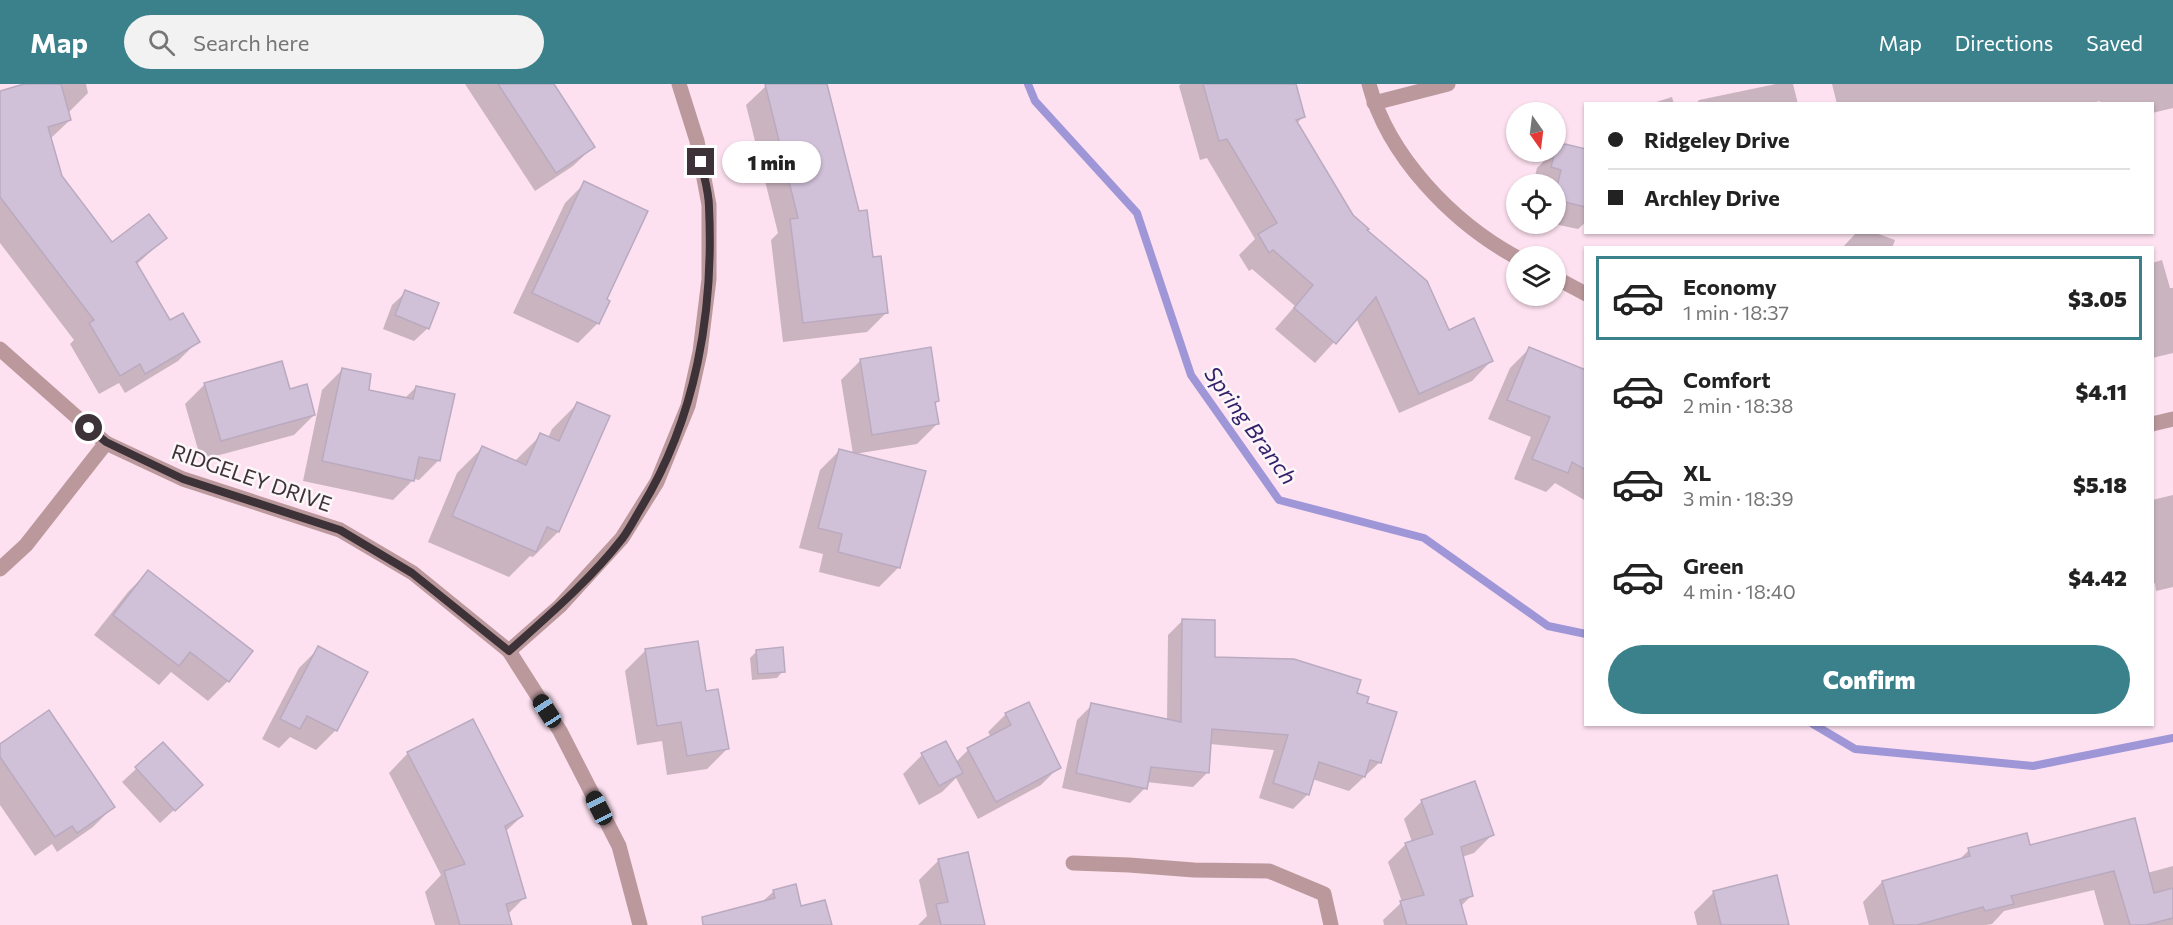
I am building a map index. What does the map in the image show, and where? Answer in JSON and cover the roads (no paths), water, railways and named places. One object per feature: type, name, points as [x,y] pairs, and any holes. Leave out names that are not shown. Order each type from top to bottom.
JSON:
[{"type":"street","points":[[509,651],[560,606],[622,538],[657,482],[688,406],[700,352],[709,279],[709,205],[698,141],[680,84]]},
{"type":"street","points":[[1369,84],[1374,103],[1405,159],[1424,183],[1467,225],[1506,251]]},
{"type":"street","points":[[1374,103],[1448,84]]},
{"type":"street","points":[[1566,283],[1584,293]]},
{"type":"street","name":"RIDGELEY DRIVE","points":[[0,349],[106,442],[183,479],[340,530],[412,573],[509,651],[560,731],[619,846],[640,925]]},
{"type":"street","points":[[2154,424],[2173,419]]},
{"type":"street","points":[[0,569],[26,545],[106,442]]},
{"type":"street","points":[[1073,863],[1194,870],[1269,871],[1324,894],[1331,925]]},
{"type":"waterway","name":"Spring Branch","points":[[1028,84],[1035,101],[1137,213],[1191,375],[1279,500],[1424,538],[1548,626],[1584,634]]},
{"type":"waterway","name":"Spring Branch","points":[[1816,726],[1855,749],[2033,766],[2173,738]]}]
